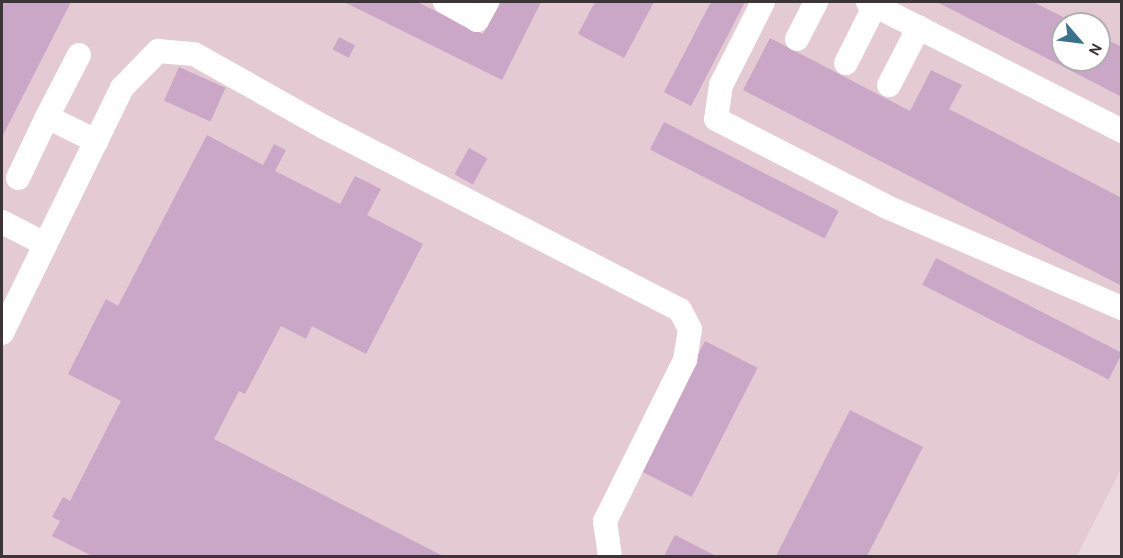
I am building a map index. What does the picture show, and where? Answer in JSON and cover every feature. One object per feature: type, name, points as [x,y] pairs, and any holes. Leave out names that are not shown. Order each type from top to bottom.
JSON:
[{"type":"lane","points":[[443,2],[477,20],[487,2]]},
{"type":"lane","points":[[764,2],[721,85],[716,119],[887,207],[1122,308]]},
{"type":"lane","points":[[797,39],[816,2]]},
{"type":"lane","points":[[846,63],[872,3],[1122,131]]},
{"type":"lane","points":[[889,85],[919,27]]},
{"type":"lane","points":[[2,333],[122,88],[158,51],[194,54],[324,127],[680,310],[690,329],[685,360],[605,521],[610,556]]},
{"type":"lane","points":[[18,178],[79,55]]},
{"type":"lane","points":[[48,117],[96,141]]},
{"type":"lane","points":[[2,222],[45,244]]},
{"type":"shaded area","points":[[2,2],[1121,2],[1121,469],[1077,556],[2,556]]},
{"type":"building","points":[[2,2],[71,2],[2,137]]},
{"type":"building","points":[[344,2],[417,2],[483,34],[501,2],[541,2],[502,80]]},
{"type":"building","points":[[595,2],[654,2],[624,58],[578,34]]},
{"type":"building","points":[[711,2],[745,2],[691,106],[664,92]]},
{"type":"building","points":[[937,2],[1033,2],[1053,12],[1051,12],[1051,61]]},
{"type":"building","points":[[339,37],[355,45],[349,58],[333,49]]},
{"type":"building","points":[[770,38],[910,111],[931,70],[962,85],[949,109],[1122,198],[1122,286],[743,90]]},
{"type":"building","points":[[1111,42],[1122,47],[1122,97],[1073,72],[1111,72]]},
{"type":"building","points":[[179,67],[226,88],[211,122],[164,101]]},
{"type":"building","points":[[664,122],[839,211],[825,239],[650,150]]},
{"type":"building","points":[[207,135],[263,165],[274,144],[286,150],[275,171],[340,204],[355,176],[381,189],[367,215],[423,244],[366,354],[312,326],[306,339],[281,326],[245,394],[239,391],[214,439],[443,556],[92,556],[52,536],[60,521],[52,517],[63,497],[70,501],[121,401],[68,374],[106,299],[118,306]]},
{"type":"building","points":[[469,148],[487,158],[473,184],[454,174]]},
{"type":"building","points":[[936,258],[1122,353],[1109,380],[922,285]]},
{"type":"building","points":[[705,341],[758,368],[692,497],[639,470]]},
{"type":"building","points":[[850,410],[923,447],[867,556],[776,556]]},
{"type":"building","points":[[675,535],[716,556],[664,556]]}]
